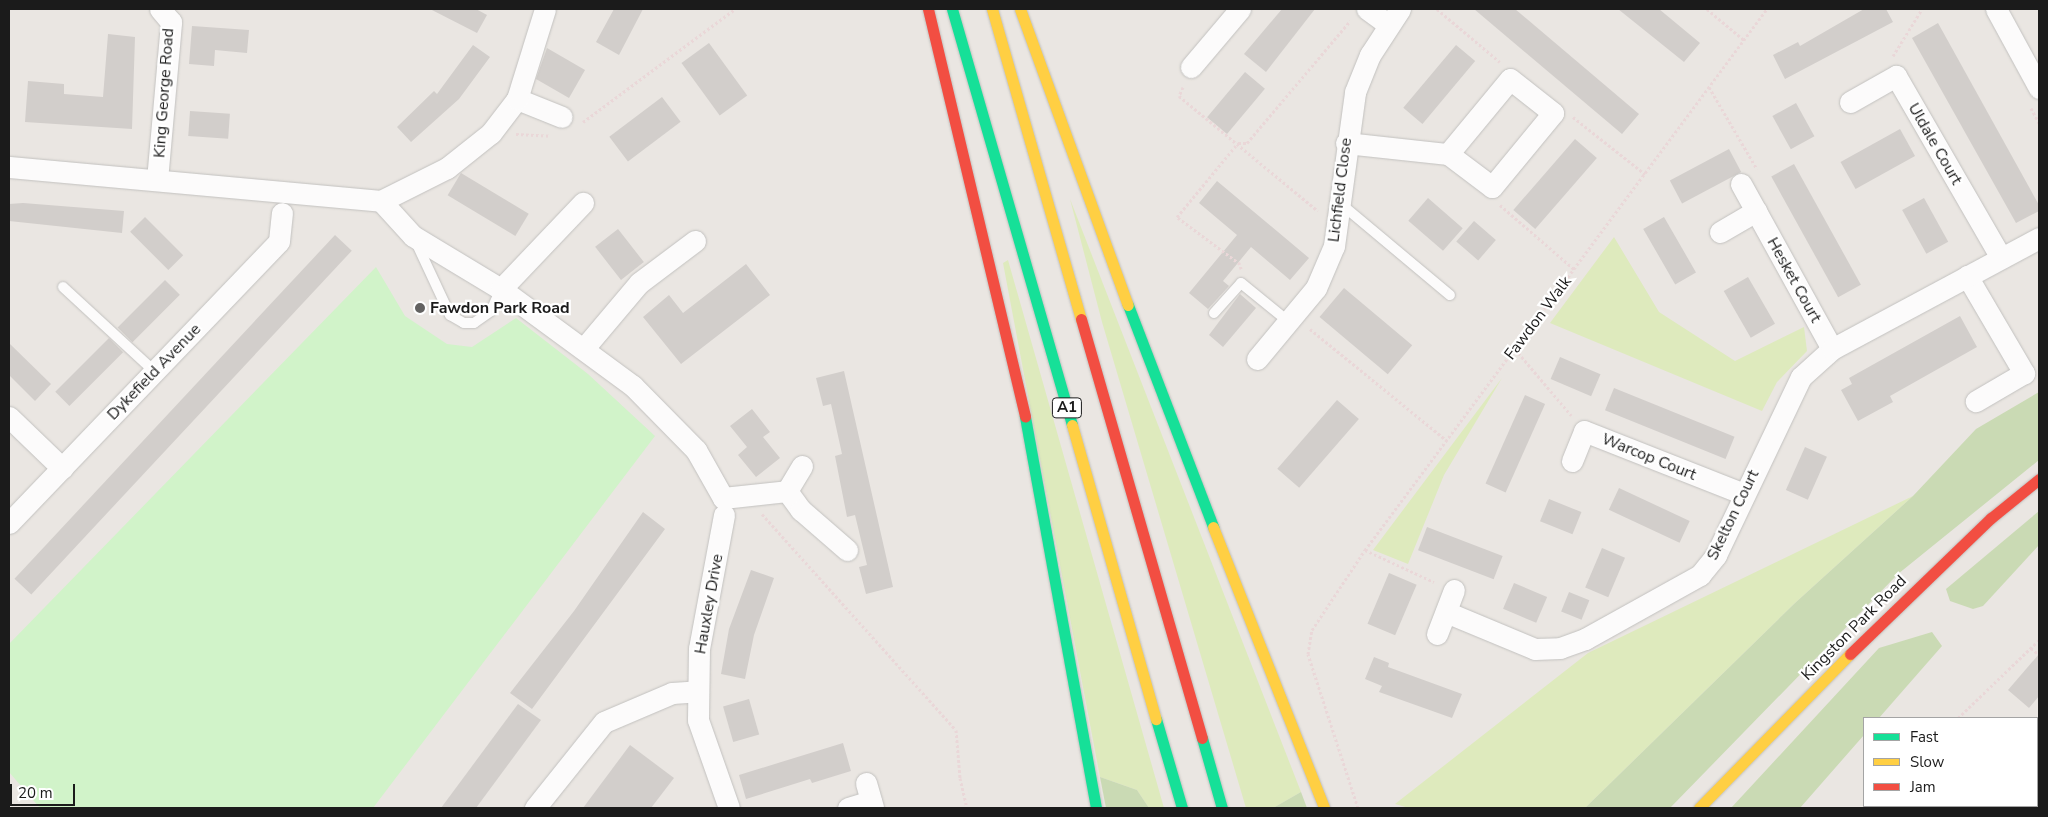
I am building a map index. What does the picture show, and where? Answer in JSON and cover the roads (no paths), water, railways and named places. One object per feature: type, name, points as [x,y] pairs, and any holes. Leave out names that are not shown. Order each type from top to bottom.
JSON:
[{"type":"main road","name":"A1","points":[[928,9],[1025,415],[1096,808]]},
{"type":"main road","name":"A1","points":[[952,9],[1182,808]]},
{"type":"main road","name":"A1","points":[[992,9],[1222,808]]},
{"type":"main road","points":[[1020,9],[1159,391],[1324,808]]},
{"type":"main road","name":"Kingston Park Road","points":[[1699,808],[1910,594],[1991,518],[2039,479]]},
{"type":"street","name":"King George Road","points":[[157,180],[171,22],[160,9]]},
{"type":"street","points":[[9,167],[381,201],[447,168],[491,133],[517,99],[545,9]]},
{"type":"street","points":[[1191,68],[1240,9]]},
{"type":"street","points":[[1996,9],[2031,53],[2039,88]]},
{"type":"street","points":[[1360,12],[1394,16]]},
{"type":"street","name":"Lichfield Close","points":[[1257,359],[1316,288],[1334,246],[1341,204],[1346,143],[1354,92],[1370,54],[1394,16]]},
{"type":"street","name":"Uldale Court","points":[[1850,102],[1896,76],[2001,258]]},
{"type":"street","points":[[1346,143],[1448,154],[1492,187],[1552,113],[1510,79],[1448,154]]},
{"type":"street","points":[[517,99],[567,125]]},
{"type":"street","name":"Hesket Court","points":[[1741,184],[1832,349]]},
{"type":"street","points":[[381,201],[413,236],[501,289],[585,347],[633,386],[696,450],[724,506],[746,496],[787,491]]},
{"type":"street","points":[[501,289],[584,203]]},
{"type":"street","points":[[1720,232],[1756,211]]},
{"type":"street","name":"Dykefield Avenue","points":[[9,523],[279,241],[282,213]]},
{"type":"street","name":"Skelton Court","points":[[1446,612],[1535,649],[1560,648],[1585,639],[1700,575],[1716,555],[1801,377],[1832,349],[2039,238]]},
{"type":"street","points":[[585,347],[639,283],[695,241]]},
{"type":"street","points":[[1968,276],[2024,373],[1976,401]]},
{"type":"street","points":[[9,416],[62,468]]},
{"type":"street","name":"Warcop Court","points":[[1572,462],[1584,431],[1744,494]]},
{"type":"street","points":[[787,491],[802,466]]},
{"type":"street","points":[[787,491],[801,510],[847,550]]},
{"type":"street","name":"Hauxley Drive","points":[[724,506],[699,648],[698,720],[729,808]]},
{"type":"street","points":[[1437,634],[1454,590]]},
{"type":"street","points":[[535,808],[604,722],[672,693],[698,691]]},
{"type":"street","points":[[848,808],[870,797]]},
{"type":"lane","points":[[1341,204],[1450,295]]},
{"type":"lane","points":[[413,236],[450,315],[464,323],[474,323],[491,311],[501,289]]},
{"type":"lane","points":[[1214,313],[1241,283],[1292,319]]},
{"type":"lane","points":[[63,287],[154,372]]},
{"type":"place","name":"Fawdon Park Road","points":[[420,308]]}]
